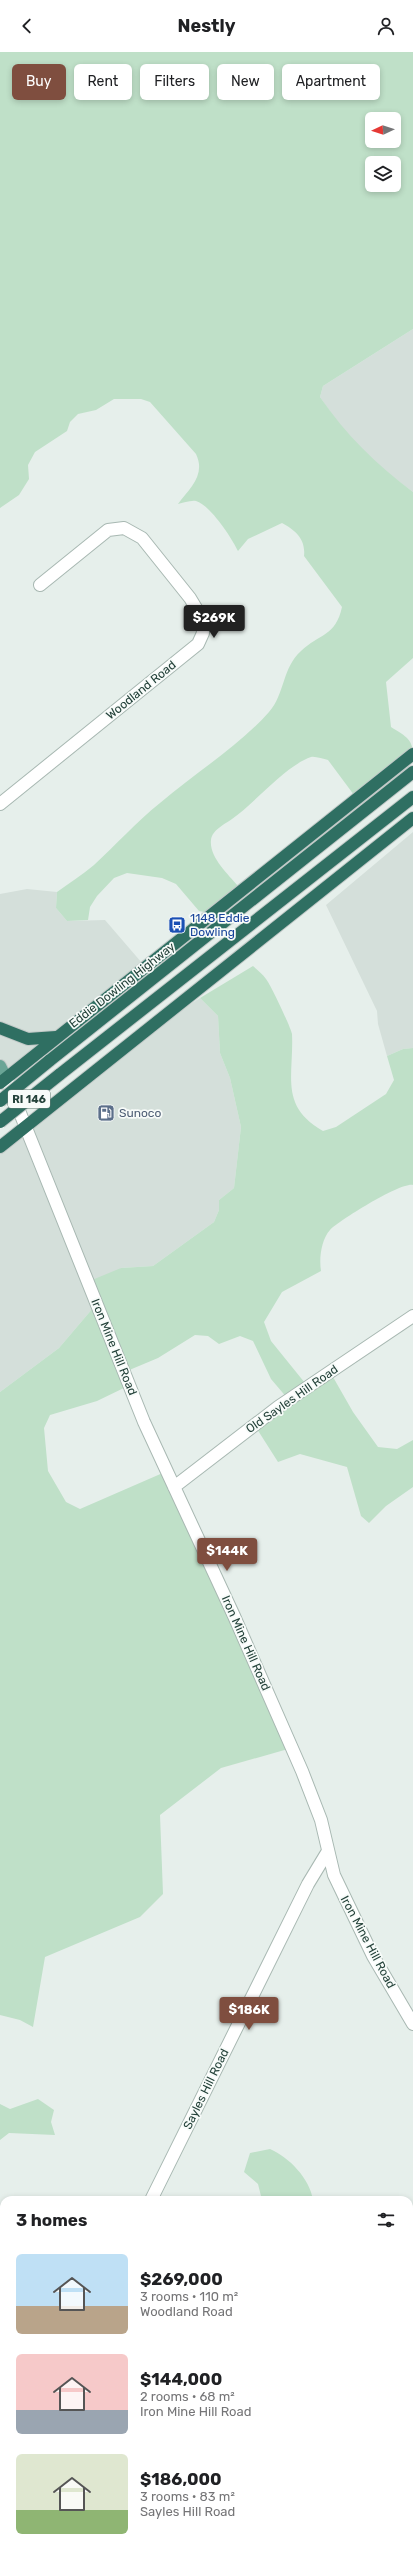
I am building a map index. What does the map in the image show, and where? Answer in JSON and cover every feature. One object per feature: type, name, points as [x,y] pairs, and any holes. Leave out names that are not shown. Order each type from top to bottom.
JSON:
[{"type":"highway","points":[[3,1080],[413,754]]},
{"type":"highway","name":"Eddie Dowling Highway","points":[[0,1101],[413,772]]},
{"type":"highway","name":"RI 146","points":[[0,1122],[413,797]]},
{"type":"highway","points":[[0,1147],[413,818]]},
{"type":"highway","points":[[0,1028],[28,1039],[58,1037]]},
{"type":"main road","points":[[0,1066],[3,1080]]},
{"type":"street","name":"Woodland Road","points":[[0,804],[198,644],[203,633],[202,618],[190,598],[142,538],[124,528],[108,530],[40,584]]},
{"type":"street","points":[[3,1080],[25,1127]]},
{"type":"street","name":"Iron Mine Hill Road","points":[[25,1127],[144,1422],[296,1757],[321,1820],[334,1875],[373,1956],[413,2024]]},
{"type":"street","name":"Old Sayles Hill Road","points":[[174,1487],[278,1407],[413,1316]]},
{"type":"street","name":"Sayles Hill Road","points":[[153,2196],[308,1884],[328,1851]]},
{"type":"shaded area","points":[[413,329],[413,492],[378,466],[339,425],[320,397],[323,386]]},
{"type":"shaded area","points":[[413,832],[413,1048],[403,1049],[387,1056],[378,1024],[377,1011],[326,905]]},
{"type":"shaded area","points":[[27,889],[57,892],[56,908],[67,921],[105,920],[142,963],[7,1075],[0,1058],[0,894]]},
{"type":"shaded area","points":[[200,998],[218,1016],[220,1053],[230,1078],[241,1127],[234,1188],[219,1200],[219,1210],[214,1222],[153,1266],[121,1268],[93,1308],[59,1348],[0,1392],[0,1148],[133,1041]]},
{"type":"green space","points":[[0,52],[413,52],[413,329],[323,386],[320,397],[340,424],[362,448],[374,460],[413,492],[413,658],[386,682],[391,727],[409,741],[413,749],[413,754],[354,795],[328,760],[311,757],[291,768],[241,812],[219,828],[212,836],[211,846],[216,859],[238,886],[204,912],[199,911],[176,884],[162,878],[127,873],[114,878],[97,896],[90,907],[88,920],[67,921],[56,908],[57,892],[94,865],[151,810],[244,737],[257,725],[274,705],[290,665],[295,658],[308,645],[326,634],[336,624],[342,607],[304,556],[303,545],[299,536],[287,526],[282,523],[248,539],[238,551],[231,538],[214,515],[202,504],[196,501],[189,501],[178,504],[192,487],[198,475],[199,462],[196,454],[150,402],[141,399],[114,399],[96,410],[78,414],[70,422],[67,431],[35,452],[28,465],[29,479],[19,495],[0,508]]},
{"type":"green space","points":[[253,966],[269,983],[291,1030],[291,1077],[294,1100],[300,1111],[309,1121],[323,1131],[336,1127],[386,1094],[394,1080],[387,1056],[403,1049],[413,1048],[413,1185],[396,1189],[384,1195],[357,1211],[330,1230],[321,1250],[321,1271],[282,1292],[264,1322],[271,1341],[309,1388],[330,1375],[333,1377],[353,1412],[378,1447],[397,1449],[413,1440],[413,1487],[386,1506],[369,1523],[361,1516],[347,1467],[300,1454],[278,1462],[257,1429],[288,1399],[271,1379],[253,1341],[240,1336],[219,1344],[208,1336],[195,1335],[158,1358],[127,1371],[128,1386],[97,1401],[50,1415],[44,1428],[48,1471],[66,1502],[80,1509],[165,1472],[288,1749],[221,1768],[160,1815],[163,1894],[140,1917],[45,1957],[33,2027],[20,2020],[0,2015],[0,1392],[59,1348],[93,1308],[92,1280],[121,1268],[153,1266],[214,1222],[219,1210],[219,1200],[234,1188],[241,1127],[230,1078],[220,1053],[218,1016],[200,998]]},
{"type":"green space","points":[[38,2099],[54,2110],[51,2122],[55,2135],[9,2133],[0,2140],[0,2104],[10,2109]]},
{"type":"green space","points":[[270,2149],[284,2157],[298,2170],[308,2184],[312,2196],[261,2196],[258,2184],[244,2172],[250,2153]]},
{"type":"place","name":"1148 Eddie Dowling","points":[[177,925]]},
{"type":"place","name":"Sunoco","points":[[106,1113]]}]
